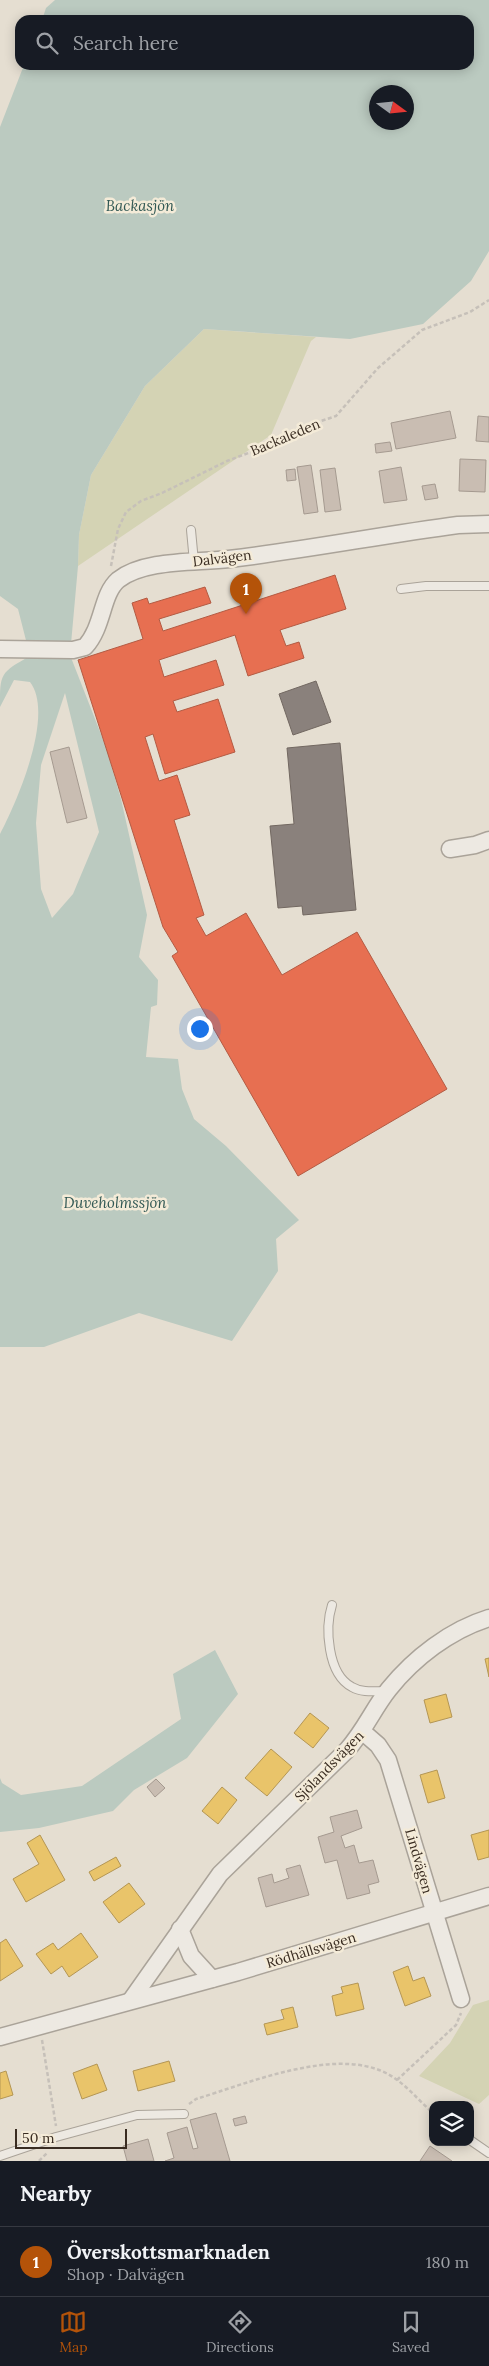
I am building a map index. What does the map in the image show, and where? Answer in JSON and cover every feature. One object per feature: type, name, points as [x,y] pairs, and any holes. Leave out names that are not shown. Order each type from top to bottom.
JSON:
[{"type":"street","name":"Dalvägen","points":[[117,582],[144,568],[229,559],[458,524],[489,524]]},
{"type":"street","points":[[0,649],[73,650],[86,647],[98,629],[109,591],[117,582]]},
{"type":"street","points":[[450,849],[475,845],[489,840]]},
{"type":"street","name":"Sjölandsvägen","points":[[131,2000],[220,1874],[298,1799],[363,1732],[388,1690],[432,1647],[454,1633],[489,1618]]},
{"type":"street","name":"Lindvägen","points":[[363,1732],[378,1744],[388,1760],[461,1999]]},
{"type":"street","name":"Rödhällsvägen","points":[[131,2000],[212,1979],[489,1896]]},
{"type":"street","points":[[180,1929],[191,1956],[212,1979]]},
{"type":"street","points":[[0,2037],[131,2000]]},
{"type":"lane","points":[[191,530],[194,562]]},
{"type":"lane","points":[[401,589],[426,586],[489,586]]},
{"type":"lane","points":[[332,1605],[327,1621],[327,1634],[340,1676],[351,1687],[367,1692],[388,1690]]},
{"type":"lane","points":[[0,2156],[56,2137],[137,2115],[184,2114]]},
{"type":"lane","points":[[474,2143],[489,2152]]},
{"type":"path","name":"Backaleden","points":[[117,582],[110,568],[118,529],[126,512],[141,502],[227,461],[275,443],[315,423],[336,416],[378,368],[422,330],[470,312],[489,300]]},
{"type":"path","points":[[397,2080],[456,2025],[462,2008],[461,1999]]},
{"type":"path","points":[[40,2026],[57,2129],[54,2146],[40,2161]]},
{"type":"path","points":[[184,2114],[191,2101],[196,2099],[311,2066],[360,2065],[379,2070],[397,2080],[429,2109]]},
{"type":"green space","points":[[204,329],[316,337],[311,341],[271,435],[78,566],[79,535],[91,475],[145,386]]},
{"type":"green space","points":[[489,2000],[489,2095],[479,2104],[419,2076],[450,2043],[473,2005]]},
{"type":"water","name":"Backasjön","points":[[55,0],[489,0],[489,251],[471,281],[423,324],[350,339],[204,329],[145,386],[91,475],[79,535],[70,655],[106,747],[121,799],[147,915],[139,957],[158,980],[157,1005],[151,1007],[146,1057],[178,1059],[182,1089],[194,1119],[226,1146],[299,1220],[276,1239],[278,1271],[232,1341],[139,1313],[44,1347],[0,1347],[0,834],[24,780],[36,736],[38,715],[37,696],[30,682],[14,680],[0,707],[0,687],[4,675],[13,666],[30,656],[18,609],[0,596],[0,127],[22,70],[474,70],[474,15],[44,15],[46,8]],"holes":[[[65,693],[99,832],[73,894],[52,918],[41,889],[36,823],[41,765]]]},
{"type":"water","points":[[215,1650],[238,1694],[187,1758],[134,1790],[113,1811],[39,1828],[0,1832],[0,1778],[2,1783],[21,1795],[82,1786],[181,1719],[173,1674]]},
{"type":"building: Homes","points":[[489,1658],[489,1677],[485,1659]]},
{"type":"building: Homes","points":[[446,1694],[452,1717],[430,1723],[424,1700]]},
{"type":"building: Homes","points":[[310,1713],[329,1728],[313,1748],[294,1733]]},
{"type":"building: Homes","points":[[271,1749],[292,1767],[267,1796],[245,1778]]},
{"type":"building: Homes","points":[[437,1770],[445,1798],[428,1803],[420,1775]]},
{"type":"building: Homes","points":[[222,1787],[237,1800],[218,1824],[202,1811]]},
{"type":"building: Homes","points":[[489,1830],[489,1857],[478,1860],[471,1835]]},
{"type":"building: Homes","points":[[40,1835],[65,1880],[26,1902],[13,1879],[39,1864],[27,1843]]},
{"type":"building: Homes","points":[[116,1857],[121,1866],[94,1881],[89,1872]]},
{"type":"building: Homes","points":[[129,1883],[145,1904],[119,1923],[103,1902]]},
{"type":"building: Homes","points":[[81,1933],[98,1957],[69,1977],[62,1966],[51,1974],[36,1954],[53,1943],[58,1950]]},
{"type":"building: Homes","points":[[6,1939],[23,1966],[0,1981],[0,1943]]},
{"type":"building: Homes","points":[[408,1966],[413,1981],[424,1977],[431,1996],[405,2006],[393,1972]]},
{"type":"building: Homes","points":[[358,1983],[364,2009],[336,2016],[332,1996],[343,1993],[341,1987]]},
{"type":"building: Homes","points":[[293,2007],[298,2027],[267,2035],[264,2024],[284,2019],[281,2010]]},
{"type":"building: Homes","points":[[169,2061],[175,2081],[138,2091],[133,2071]]},
{"type":"building: Homes","points":[[97,2064],[107,2090],[82,2099],[73,2073]]},
{"type":"building: Homes","points":[[6,2071],[13,2095],[0,2099],[0,2073]]},
{"type":"building: Shops","points":[[335,575],[346,609],[280,630],[286,646],[299,642],[304,658],[248,676],[235,635],[159,660],[164,677],[216,660],[224,685],[173,701],[177,712],[218,699],[235,752],[165,774],[153,734],[145,737],[159,781],[177,775],[190,815],[174,820],[204,915],[196,918],[206,936],[246,913],[282,975],[357,932],[447,1089],[298,1176],[172,956],[178,952],[163,927],[78,660],[143,639],[132,603],[147,598],[149,604],[205,587],[211,603],[159,619],[163,631]]},
{"type":"building: Industry","points":[[316,681],[331,722],[293,735],[279,694]]},
{"type":"building: Industry","points":[[340,743],[356,910],[303,915],[302,906],[278,908],[270,826],[294,824],[287,748]]},
{"type":"building: Other","points":[[450,411],[456,438],[396,449],[391,423]]},
{"type":"building: Other","points":[[478,416],[489,417],[489,442],[476,441]]},
{"type":"building: Other","points":[[390,442],[392,451],[376,453],[375,444]]},
{"type":"building: Other","points":[[460,459],[486,460],[485,492],[459,491]]},
{"type":"building: Other","points":[[311,465],[318,512],[304,514],[297,467]]},
{"type":"building: Other","points":[[401,467],[407,500],[384,503],[379,471]]},
{"type":"building: Other","points":[[335,468],[341,510],[325,512],[320,470]]},
{"type":"building: Other","points":[[295,469],[296,480],[287,481],[286,470]]},
{"type":"building: Other","points":[[435,484],[438,498],[425,500],[422,486]]},
{"type":"building: Other","points":[[69,747],[87,818],[67,823],[50,752]]},
{"type":"building: Other","points":[[156,1779],[165,1788],[155,1797],[147,1787]]},
{"type":"building: Other","points":[[357,1810],[362,1828],[341,1836],[345,1848],[354,1845],[359,1863],[373,1860],[379,1882],[368,1885],[370,1893],[347,1899],[337,1860],[325,1863],[318,1837],[334,1832],[330,1817]]},
{"type":"building: Other","points":[[300,1865],[309,1895],[266,1907],[258,1878],[272,1874],[274,1883],[289,1878],[286,1869]]},
{"type":"building: Other","points":[[216,2113],[230,2161],[165,2161],[174,2158],[167,2133],[187,2127],[193,2149],[198,2148],[190,2120]]},
{"type":"building: Other","points":[[245,2116],[247,2123],[235,2126],[233,2119]]},
{"type":"building: Other","points":[[148,2139],[154,2161],[127,2161],[123,2146]]},
{"type":"building: Other","points":[[430,2146],[452,2161],[420,2161]]},
{"type":"place","name":"Överskottsmarknaden","points":[[246,614]]},
{"type":"water label","name":"Duveholmssjön","points":[[115,1202]]}]
